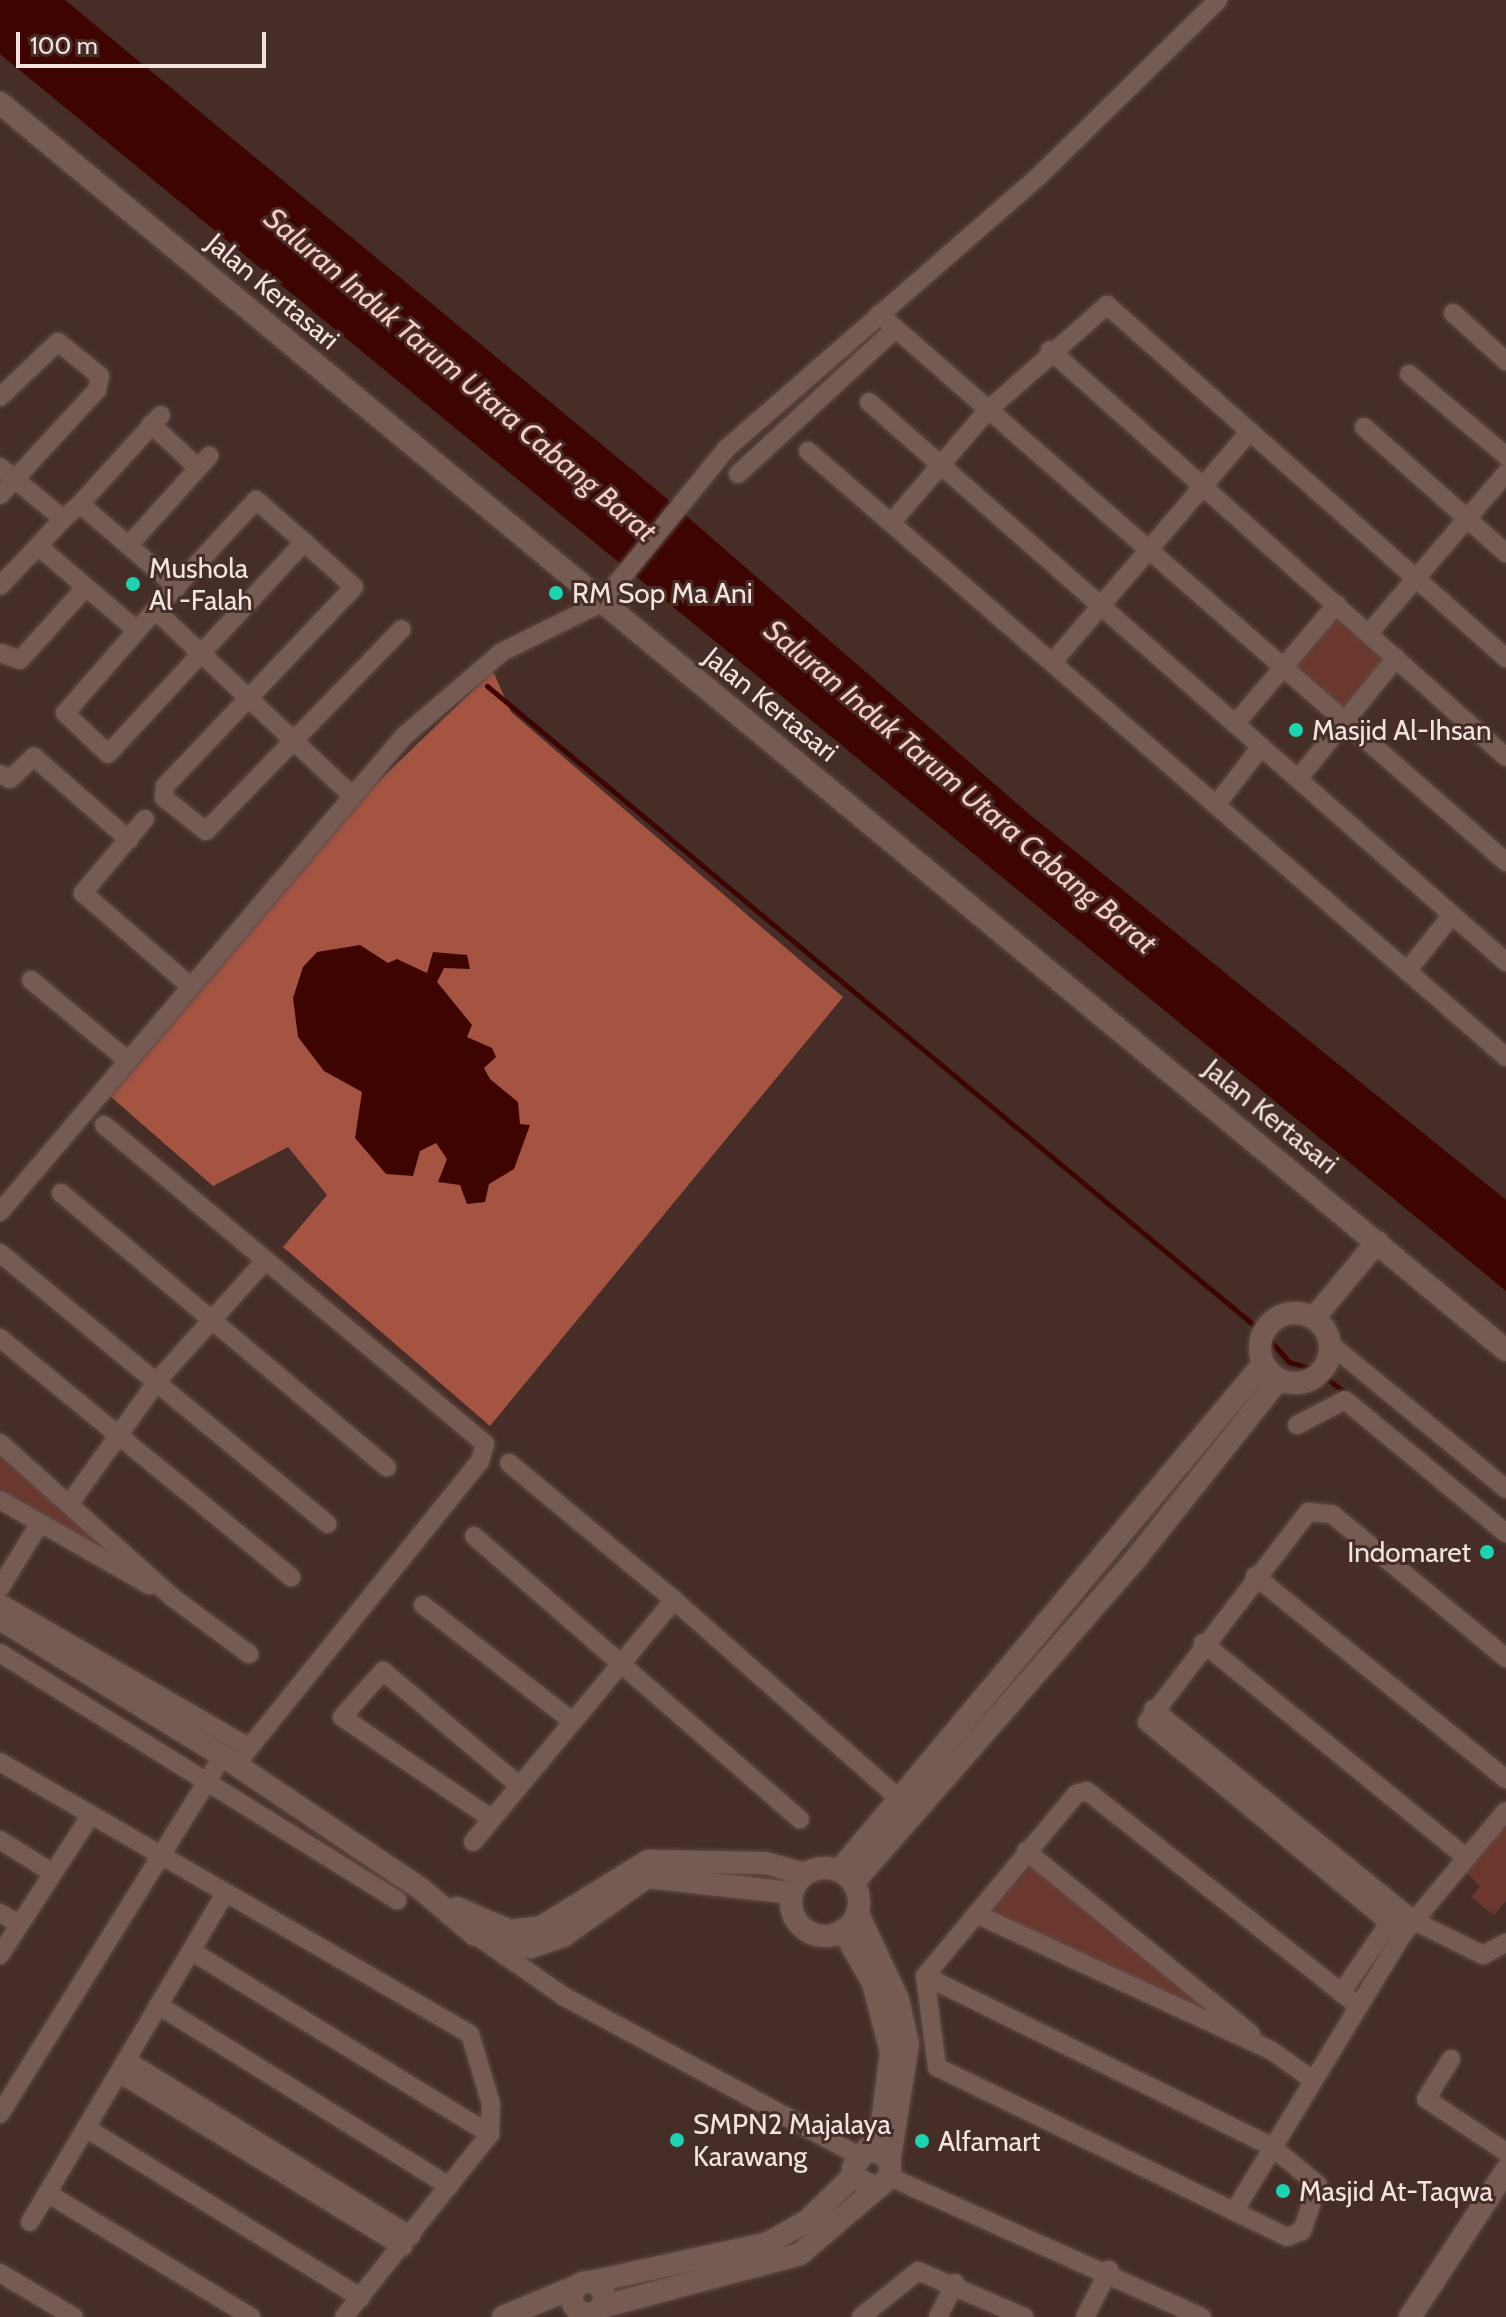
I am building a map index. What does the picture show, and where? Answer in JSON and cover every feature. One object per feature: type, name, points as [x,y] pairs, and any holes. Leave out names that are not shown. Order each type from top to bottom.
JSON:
[{"type":"street","points":[[0,1212],[349,793],[457,685],[502,652],[601,603],[724,452],[1040,175],[1218,0]]},
{"type":"street","name":"Jalan Kertasari","points":[[0,103],[1506,1350]]},
{"type":"street","points":[[891,523],[988,410],[1050,350],[1107,305],[1506,658]]},
{"type":"street","points":[[1453,313],[1506,361]]},
{"type":"street","points":[[879,314],[1506,862]]},
{"type":"street","points":[[738,474],[895,329]]},
{"type":"street","points":[[0,397],[58,342],[100,376],[97,390],[7,473],[0,495]]},
{"type":"street","points":[[1050,350],[1506,757]]},
{"type":"street","points":[[1409,374],[1506,456]]},
{"type":"street","points":[[869,402],[1506,962]]},
{"type":"street","points":[[0,586],[156,420],[203,462],[129,545]]},
{"type":"street","points":[[1364,427],[1506,553]]},
{"type":"street","points":[[1052,663],[1250,431]]},
{"type":"street","points":[[808,451],[1506,1057]]},
{"type":"street","points":[[7,473],[63,519]]},
{"type":"street","points":[[1369,633],[1506,473]]},
{"type":"street","points":[[304,542],[108,754],[65,713],[134,628],[177,587],[256,500],[304,542],[355,590],[246,698],[165,786],[164,798],[201,829],[212,829],[402,629]]},
{"type":"street","points":[[80,504],[177,587]]},
{"type":"street","points":[[38,546],[134,628]]},
{"type":"street","points":[[0,653],[20,660],[85,588]]},
{"type":"street","points":[[1235,724],[1337,604]]},
{"type":"street","points":[[155,610],[203,651],[246,698],[349,793]]},
{"type":"street","points":[[1298,779],[1396,658]]},
{"type":"street","points":[[1216,805],[1261,747]]},
{"type":"street","points":[[0,774],[10,779],[34,757],[129,840]]},
{"type":"street","points":[[145,819],[83,893],[190,986]]},
{"type":"street","points":[[1407,971],[1452,915]]},
{"type":"street","points":[[31,980],[127,1060]]},
{"type":"street","points":[[0,2114],[205,1781],[235,1755],[486,1453],[485,1444],[104,1125]]},
{"type":"street","points":[[61,1193],[387,1468]]},
{"type":"street","points":[[1314,1318],[1377,1242]]},
{"type":"street","points":[[0,1253],[158,1380],[328,1524]]},
{"type":"street","points":[[70,1503],[158,1380],[264,1262]]},
{"type":"street","points":[[1271,1372],[1260,1340],[1272,1321],[1292,1313],[1314,1318],[1329,1343],[1506,1492],[1488,1518]]},
{"type":"street","points":[[0,1338],[291,1577]]},
{"type":"street","points":[[503,2317],[584,2284],[768,2243],[807,2221],[860,2159],[881,2131],[891,2052],[873,1983],[850,1921],[846,1877],[901,1800],[1173,1473],[1271,1372],[1317,1375],[1329,1343]]},
{"type":"street","points":[[846,1877],[1192,1488],[1271,1372]]},
{"type":"street","points":[[1297,1425],[1345,1400],[1506,1533]]},
{"type":"street","points":[[1385,1435],[1406,1408]]},
{"type":"street","points":[[0,1443],[172,1597],[249,1654]]},
{"type":"street","points":[[509,1463],[674,1600],[901,1800]]},
{"type":"street","points":[[1173,1473],[1192,1488]]},
{"type":"street","points":[[0,1500],[38,1526],[172,1597]]},
{"type":"street","points":[[1506,1658],[1332,1514],[1308,1512],[1153,1709],[1403,1926],[1483,1955],[1506,1943]]},
{"type":"street","points":[[0,1588],[38,1526]]},
{"type":"street","points":[[474,1536],[800,1819]]},
{"type":"street","points":[[1255,1576],[1506,1779]]},
{"type":"street","points":[[473,1842],[517,1784],[674,1600]]},
{"type":"street","points":[[0,1603],[235,1755],[421,1889],[474,1934],[563,1996],[885,2174],[1109,2270],[1202,2317]]},
{"type":"street","points":[[423,1605],[572,1721]]},
{"type":"street","points":[[0,1619],[235,1755]]},
{"type":"street","points":[[1203,1643],[1467,1858]]},
{"type":"street","points":[[0,1653],[397,1900]]},
{"type":"street","points":[[492,1819],[342,1717],[383,1671],[517,1784]]},
{"type":"street","points":[[0,1762],[224,1895],[466,2030],[491,2104],[490,2134],[407,2242],[344,2317]]},
{"type":"street","points":[[925,1976],[1271,2146],[1318,2185],[1302,2231],[1287,2237],[937,2067],[925,1976],[1026,1851],[1076,1794],[1087,1791],[1348,1999]]},
{"type":"street","points":[[1235,2210],[1313,2080],[1348,1999],[1403,1926],[1506,1811]]},
{"type":"street","points":[[1271,1814],[1403,1926]]},
{"type":"street","points":[[0,1955],[51,1872],[91,1815]]},
{"type":"street","points":[[0,1840],[51,1872]]},
{"type":"street","points":[[1026,1851],[1272,2051],[1313,2080]]},
{"type":"street","points":[[421,1889],[510,1931],[541,1927],[648,1861],[765,1863],[805,1874],[846,1877]]},
{"type":"street","points":[[805,1874],[792,1893],[800,1925],[821,1936],[850,1921]]},
{"type":"street","points":[[474,1934],[531,1947],[563,1936],[647,1877],[792,1893]]},
{"type":"street","points":[[30,2222],[224,1895]]},
{"type":"street","points":[[0,1913],[19,1924]]},
{"type":"street","points":[[976,1914],[1272,2051]]},
{"type":"street","points":[[587,2314],[800,2254],[885,2174],[908,2044],[898,1999],[850,1921]]},
{"type":"street","points":[[191,1951],[490,2134]]},
{"type":"street","points":[[158,2005],[449,2186]]},
{"type":"street","points":[[1451,2059],[1426,2099],[1506,2152]]},
{"type":"street","points":[[122,2067],[407,2242]]},
{"type":"street","points":[[86,2128],[361,2298]]},
{"type":"street","points":[[860,2159],[885,2174]]},
{"type":"street","points":[[1410,2317],[1506,2171]]},
{"type":"street","points":[[47,2193],[251,2317]]},
{"type":"street","points":[[1085,2317],[1109,2270]]},
{"type":"street","points":[[862,2317],[918,2271],[955,2283],[1016,2315]]},
{"type":"street","points":[[0,2273],[74,2317]]},
{"type":"street","points":[[938,2317],[955,2283]]},
{"type":"street","points":[[584,2284],[603,2292],[587,2314]]},
{"type":"shaded area","points":[[1337,604],[1396,658],[1344,721],[1283,667]]},
{"type":"shaded area","points":[[493,671],[511,712],[843,997],[490,1426],[283,1247],[327,1195],[288,1147],[213,1186],[110,1096],[357,802]]},
{"type":"shaded area","points":[[0,1451],[136,1569],[0,1489]]},
{"type":"shaded area","points":[[1506,1819],[1506,1901],[1494,1915],[1471,1897],[1480,1886],[1464,1870]]},
{"type":"shaded area","points":[[1032,1863],[1245,2035],[989,1914]]},
{"type":"water","name":"Saluran Induk Tarum Utara Cabang Barat","points":[[0,0],[65,0],[659,492],[1029,814],[1506,1200],[1506,1291],[0,54]]},
{"type":"water","points":[[360,945],[388,963],[397,959],[427,973],[433,952],[467,955],[470,969],[444,968],[437,982],[472,1025],[467,1037],[492,1048],[496,1057],[484,1068],[490,1079],[518,1102],[520,1124],[530,1125],[514,1169],[489,1184],[485,1202],[467,1204],[460,1185],[438,1182],[447,1159],[436,1143],[420,1151],[413,1176],[386,1174],[355,1138],[362,1092],[324,1071],[298,1037],[293,998],[303,967],[317,952]]},
{"type":"waterway","points":[[487,686],[1255,1326]]},
{"type":"waterway","points":[[1269,1339],[1289,1362],[1310,1368]]},
{"type":"waterway","points":[[1327,1379],[1349,1395]]},
{"type":"place","name":"Mushola Al -Falah","points":[[133,584]]},
{"type":"place","name":"RM Sop Ma Ani","points":[[556,593]]},
{"type":"place","name":"Masjid Al-Ihsan","points":[[1296,730]]},
{"type":"place","name":"Indomaret","points":[[1487,1552]]},
{"type":"place","name":"SMPN2 Majalaya Karawang","points":[[677,2140]]},
{"type":"place","name":"Alfamart","points":[[922,2141]]},
{"type":"place","name":"Masjid At-Taqwa","points":[[1283,2191]]}]
